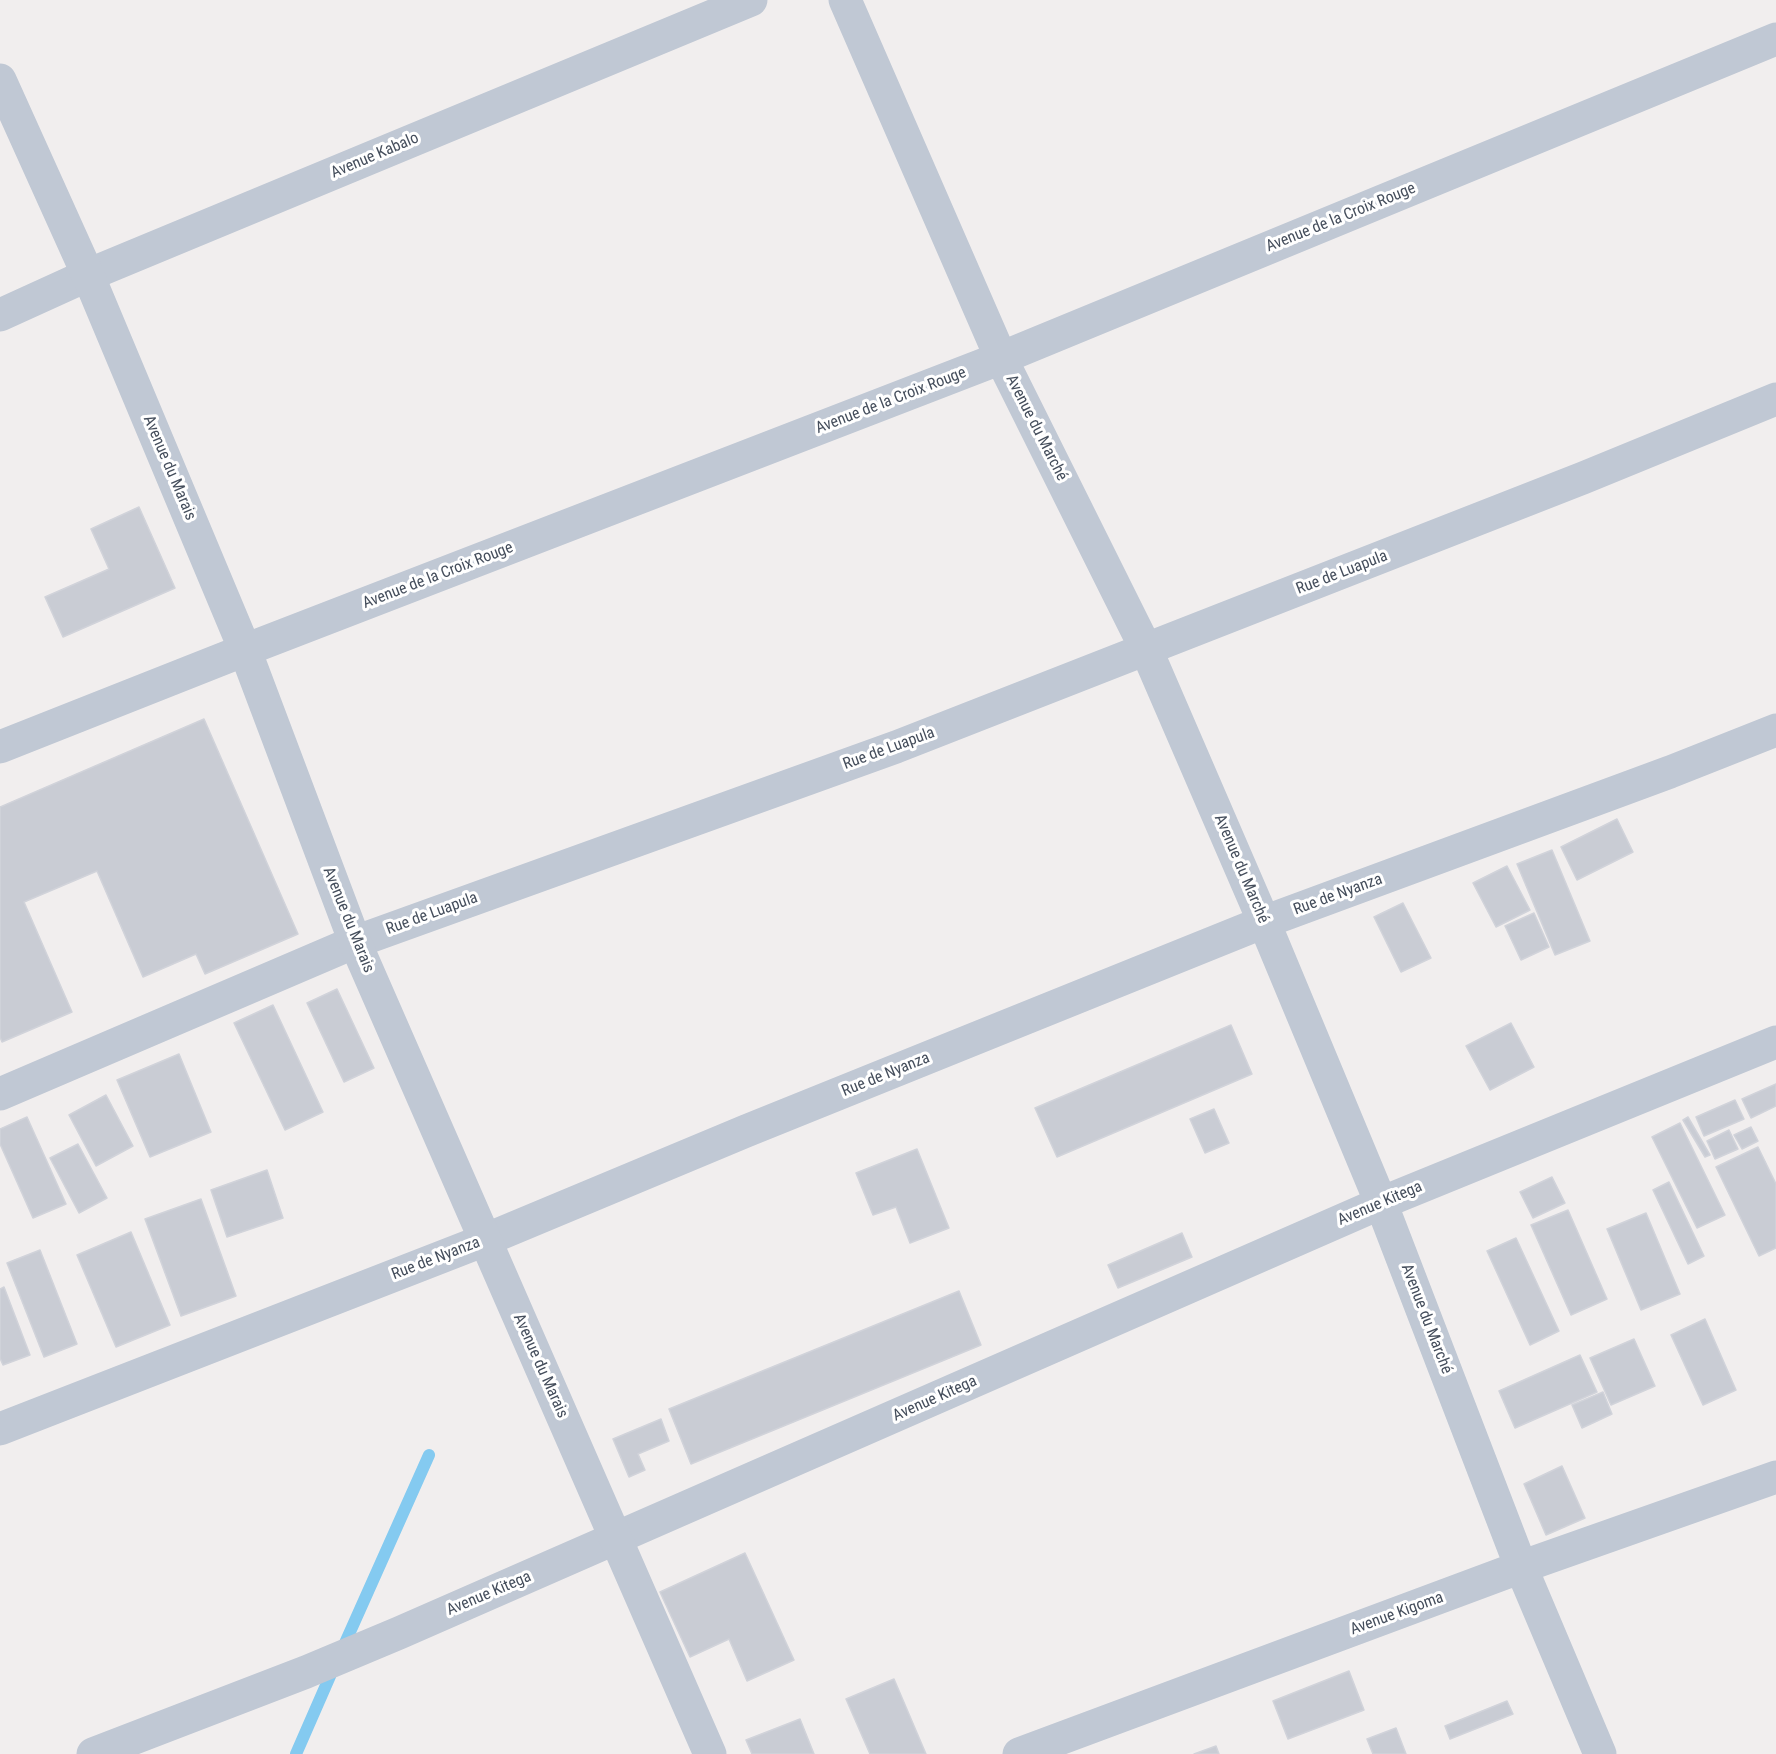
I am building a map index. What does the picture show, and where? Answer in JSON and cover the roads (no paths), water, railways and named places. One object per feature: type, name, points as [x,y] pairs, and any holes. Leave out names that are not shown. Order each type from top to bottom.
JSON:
[{"type":"street","name":"Avenue Kabalo","points":[[0,315],[88,275],[751,0]]},
{"type":"street","name":"Avenue du Marché","points":[[845,0],[1001,358],[1146,649],[1264,922],[1381,1203],[1521,1567],[1600,1754]]},
{"type":"street","name":"Avenue de la Croix Rouge","points":[[0,747],[1001,358],[1776,39]]},
{"type":"street","name":"Avenue du Marais","points":[[0,80],[88,275],[245,650],[355,942],[710,1754]]},
{"type":"street","name":"Rue de Luapula","points":[[0,1094],[355,942],[896,747],[1583,478],[1776,399]]},
{"type":"street","name":"Rue de Nyanza","points":[[0,1429],[484,1240],[746,1131],[1264,922],[1670,772],[1776,730]]},
{"type":"street","name":"Avenue Kitega","points":[[93,1754],[306,1672],[399,1633],[1381,1203],[1776,1042]]},
{"type":"street","name":"Avenue Kigoma","points":[[1019,1754],[1521,1567],[1776,1477]]},
{"type":"waterway","points":[[341,1652],[429,1455]]},
{"type":"waterway","points":[[296,1754],[334,1667]]}]
